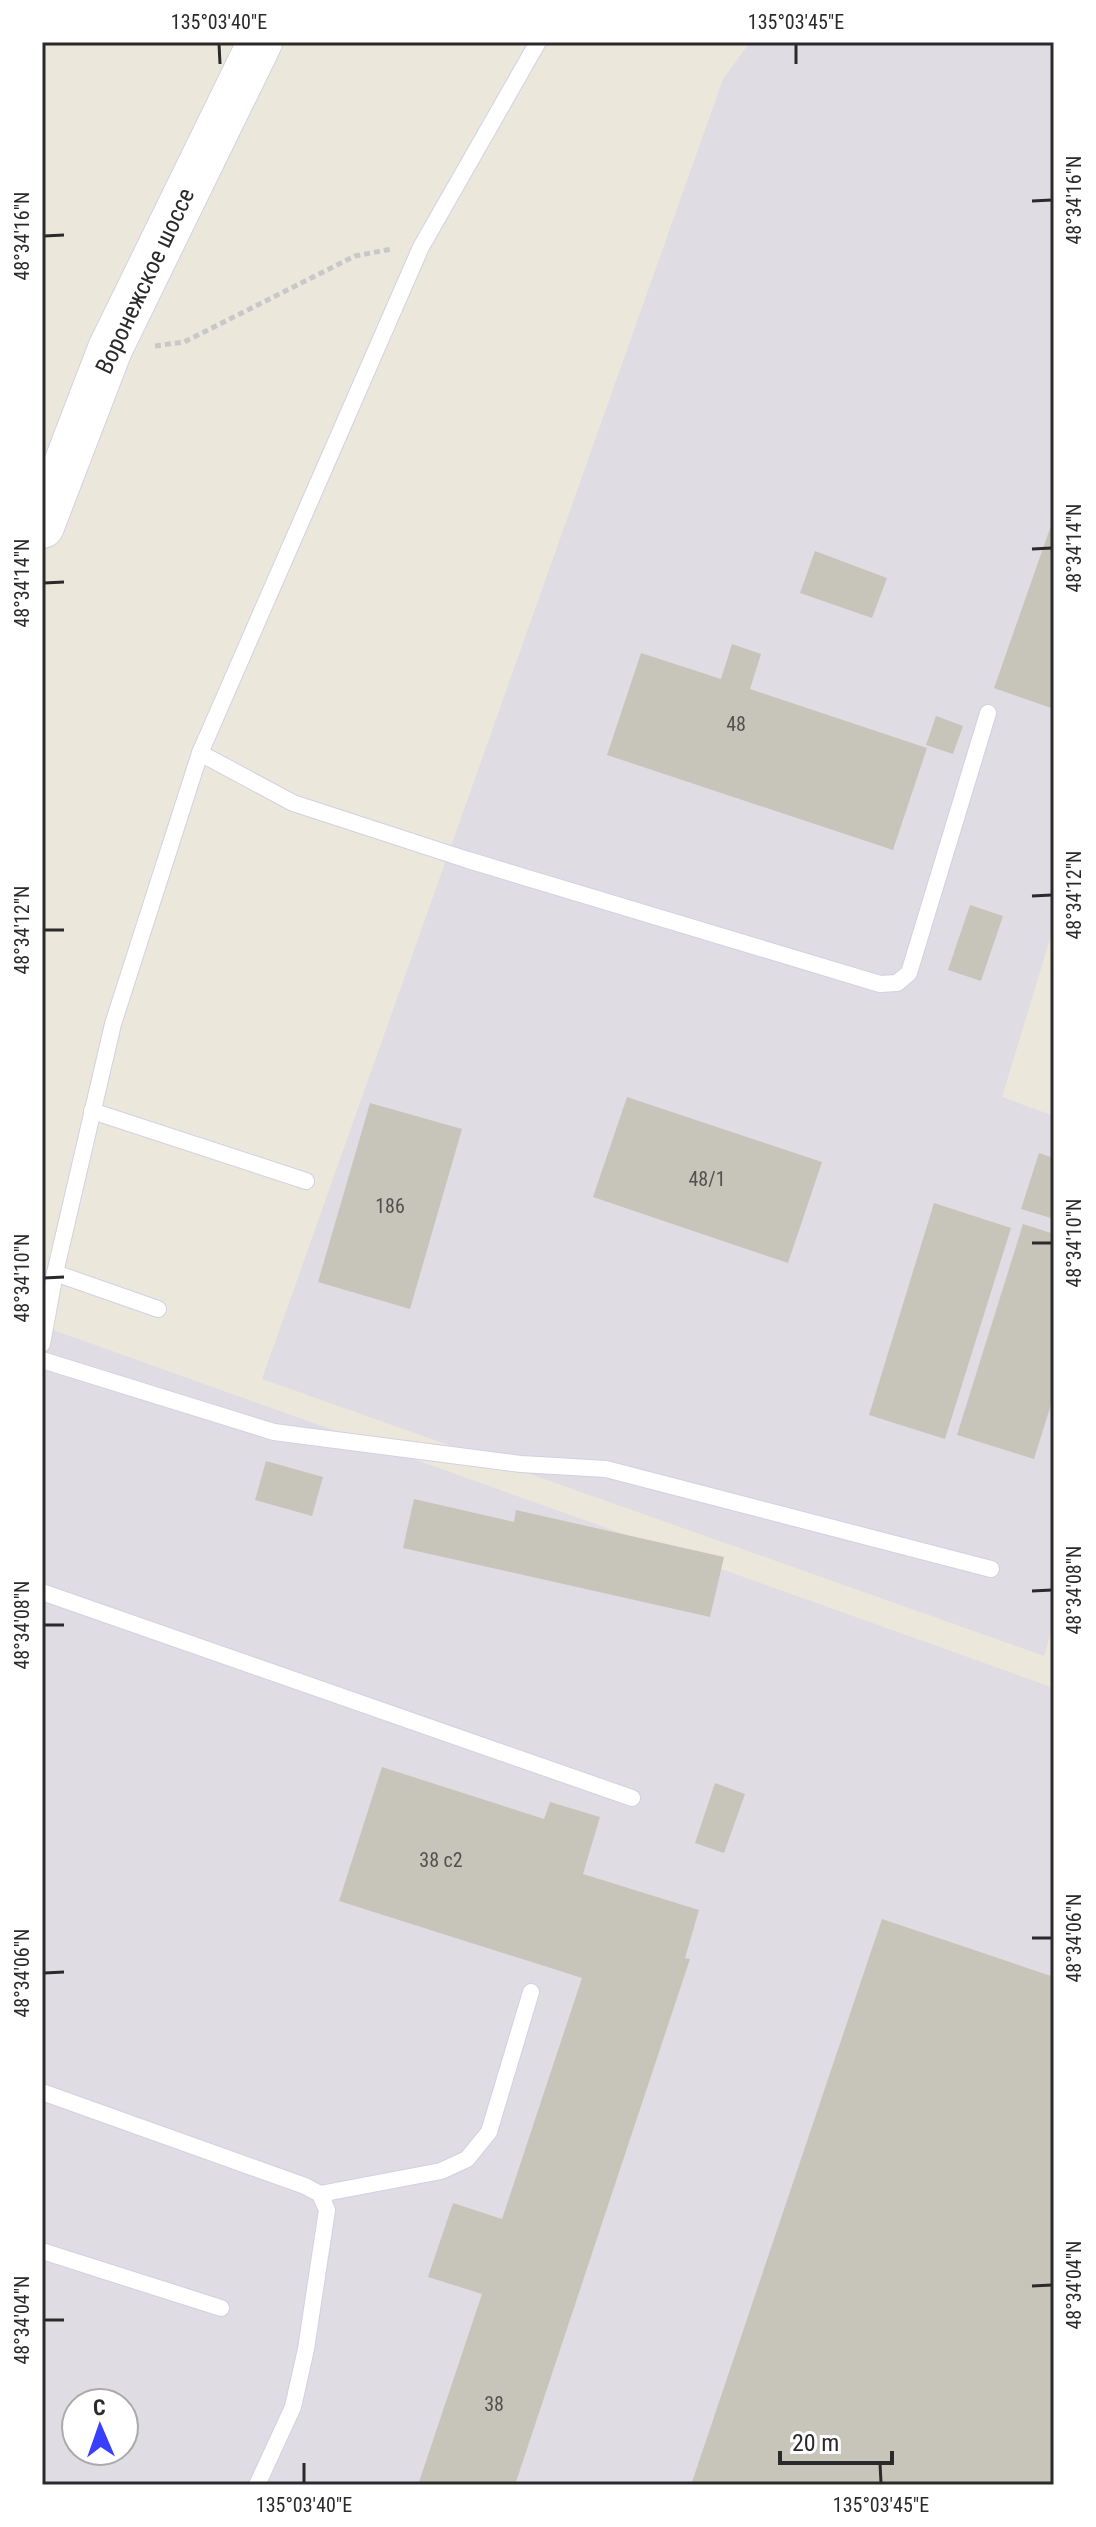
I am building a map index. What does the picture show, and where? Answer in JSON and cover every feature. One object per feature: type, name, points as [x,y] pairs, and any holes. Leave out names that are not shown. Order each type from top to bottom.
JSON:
[{"type":"main road","name":"Воронежское шоссе","points":[[42,526],[110,349],[260,42]]},
{"type":"lane","points":[[42,1344],[55,1273],[113,1024],[200,753],[421,247],[538,42]]},
{"type":"lane","points":[[200,753],[293,803],[468,860],[880,984],[897,983],[909,973],[988,713]]},
{"type":"lane","points":[[92,1111],[306,1181]]},
{"type":"lane","points":[[55,1273],[158,1309]]},
{"type":"lane","points":[[42,1360],[274,1432],[521,1464],[606,1469],[991,1569]]},
{"type":"lane","points":[[42,1592],[632,1798]]},
{"type":"lane","points":[[320,2194],[441,2171],[467,2159],[489,2132],[531,1992]]},
{"type":"lane","points":[[42,2092],[320,2194],[327,2210],[306,2349],[293,2407],[257,2485]]},
{"type":"lane","points":[[42,2251],[221,2308]]},
{"type":"path","points":[[110,349],[184,342],[355,256],[393,248],[421,247]]},
{"type":"shaded area","points":[[750,42],[1054,42],[1054,926],[1002,1097],[1054,1116],[1054,1622],[1044,1656],[262,1379],[723,79]]},
{"type":"shaded area","points":[[42,1326],[1054,1688],[1054,2485],[42,2485]]},
{"type":"building","points":[[1054,517],[1054,709],[994,688]]},
{"type":"building","points":[[815,551],[887,578],[872,618],[800,593]]},
{"type":"building","points":[[732,644],[761,654],[750,689],[927,748],[893,850],[607,755],[641,653],[721,679]]},
{"type":"building","points":[[936,716],[963,726],[953,754],[926,745]]},
{"type":"building","points":[[970,905],[1003,916],[981,981],[948,970]]},
{"type":"building","points":[[627,1097],[822,1162],[788,1263],[593,1197]]},
{"type":"building","points":[[370,1103],[462,1129],[410,1309],[318,1282]]},
{"type":"building","points":[[1039,1153],[1054,1158],[1054,1219],[1021,1209]]},
{"type":"building","points":[[934,1203],[1011,1228],[945,1439],[869,1415]]},
{"type":"building","points":[[1023,1224],[1054,1234],[1054,1395],[1034,1459],[957,1435]]},
{"type":"building","points":[[266,1461],[323,1477],[312,1516],[255,1500]]},
{"type":"building","points":[[414,1499],[514,1522],[516,1510],[724,1557],[710,1617],[403,1548]]},
{"type":"building","points":[[382,1767],[544,1819],[550,1802],[600,1817],[583,1874],[699,1910],[685,1958],[690,1959],[515,2485],[418,2485],[482,2294],[428,2277],[453,2203],[502,2219],[582,1978],[339,1901]]},
{"type":"building","points":[[715,1783],[745,1794],[724,1853],[695,1843]]},
{"type":"building","points":[[882,1919],[1054,1977],[1054,2485],[691,2485]]}]
